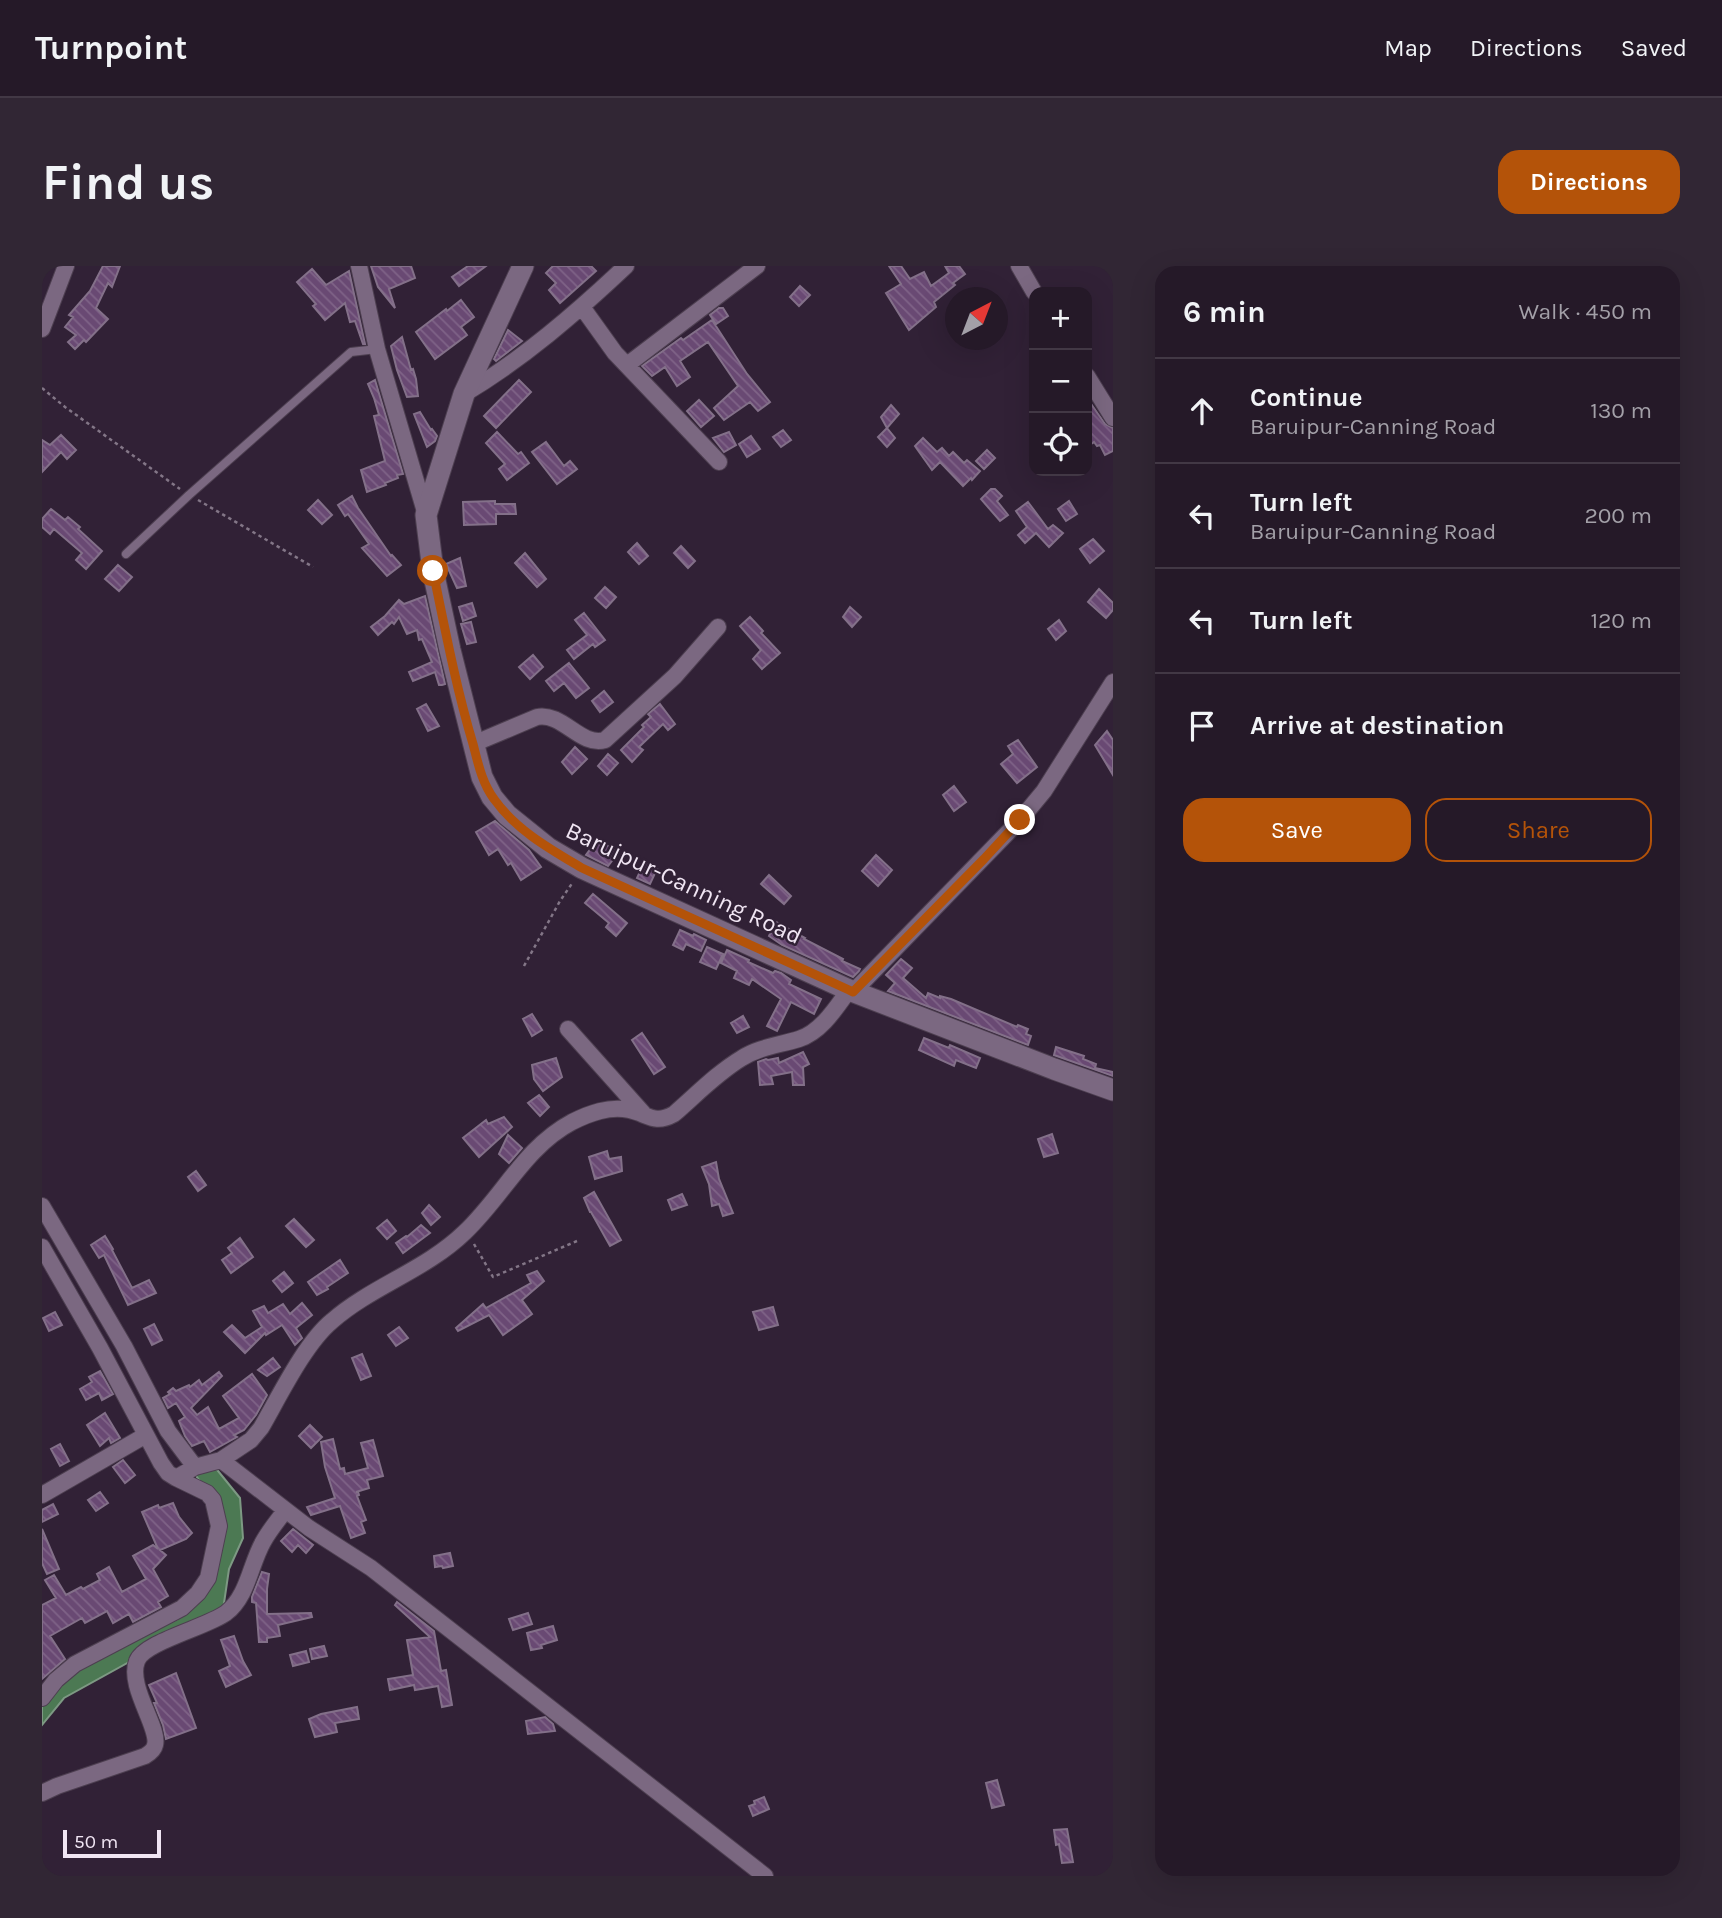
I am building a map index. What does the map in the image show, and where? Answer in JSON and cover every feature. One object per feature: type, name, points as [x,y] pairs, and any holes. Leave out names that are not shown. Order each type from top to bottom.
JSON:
[{"type":"main road","name":"Baruipur-Canning Road","points":[[523,266],[464,394],[426,515],[433,571],[450,650],[482,776],[492,797],[507,815],[548,848],[582,868],[851,991],[1113,1090]]},
{"type":"street","points":[[42,330],[66,266]]},
{"type":"street","points":[[359,266],[377,349],[426,515]]},
{"type":"street","points":[[464,394],[490,378],[582,307],[626,266]]},
{"type":"street","points":[[1019,266],[1031,287]]},
{"type":"street","points":[[627,365],[754,267]]},
{"type":"street","points":[[582,307],[604,339],[719,462]]},
{"type":"street","points":[[1092,384],[1113,418]]},
{"type":"street","points":[[473,744],[544,716],[557,719],[595,742],[605,740],[675,676],[718,626]]},
{"type":"street","points":[[176,1478],[195,1467],[221,1460],[251,1440],[312,1343],[332,1321],[447,1249],[467,1231],[525,1160],[554,1132],[595,1111],[630,1110],[647,1118],[666,1118],[743,1057],[813,1032],[984,859],[1028,810],[1044,790],[1113,682]]},
{"type":"street","points":[[568,1029],[647,1118]]},
{"type":"street","points":[[42,1206],[124,1346],[168,1431],[195,1467]]},
{"type":"street","points":[[42,1247],[161,1463],[168,1473],[207,1493],[213,1500],[219,1526],[208,1578],[192,1600],[182,1608],[75,1664],[56,1679],[42,1698]]},
{"type":"street","points":[[42,1495],[146,1435]]},
{"type":"street","points":[[221,1460],[285,1511],[371,1568],[765,1876]]},
{"type":"street","points":[[42,1793],[145,1756],[154,1749],[156,1739],[138,1690],[137,1661],[148,1649],[208,1623],[226,1613],[239,1601],[264,1539],[285,1511]]},
{"type":"lane","points":[[126,554],[351,352],[377,349]]},
{"type":"path","points":[[42,388],[189,495],[313,567]]},
{"type":"path","points":[[524,966],[560,901],[582,868]]},
{"type":"path","points":[[467,1231],[493,1278],[577,1241]]},
{"type":"shaded area","points":[[214,1466],[240,1498],[243,1538],[229,1569],[223,1610],[64,1698],[42,1725],[42,1700],[99,1654],[178,1619],[203,1595],[219,1506],[190,1468]]},
{"type":"building","points":[[103,266],[120,266],[112,287],[108,283],[96,308],[108,319],[86,342],[84,340],[75,349],[68,342],[76,335],[65,327],[73,317],[69,315],[90,291]]},
{"type":"building","points":[[371,266],[411,266],[415,278],[389,289],[395,308],[378,287]]},
{"type":"building","points":[[468,266],[486,266],[459,286],[452,277]]},
{"type":"building","points":[[553,266],[591,266],[596,271],[560,303],[549,290],[556,283],[546,273]]},
{"type":"building","points":[[889,266],[901,266],[910,279],[924,272],[931,286],[949,273],[945,266],[959,266],[965,274],[953,283],[955,285],[953,287],[945,287],[945,293],[934,302],[936,307],[909,330],[886,293],[901,284]]},
{"type":"building","points":[[312,269],[326,285],[349,271],[365,344],[355,321],[350,322],[345,303],[325,320],[313,306],[316,304],[297,282]]},
{"type":"building","points":[[800,286],[810,295],[799,306],[790,297]]},
{"type":"building","points":[[461,300],[474,317],[461,327],[467,335],[435,359],[416,332]]},
{"type":"building","points":[[723,308],[728,316],[716,324],[710,315]]},
{"type":"building","points":[[712,320],[747,374],[770,402],[758,411],[750,402],[724,420],[714,408],[738,386],[708,342],[680,361],[690,377],[677,386],[665,367],[652,376],[642,366]]},
{"type":"building","points":[[508,330],[522,341],[496,361],[494,359]]},
{"type":"building","points":[[402,337],[416,379],[418,396],[407,397],[397,370],[391,346]]},
{"type":"building","points":[[375,380],[403,474],[397,475],[398,478],[385,483],[386,485],[367,492],[361,470],[385,461],[374,416],[379,415],[368,384]]},
{"type":"building","points":[[519,380],[531,392],[496,428],[484,416]]},
{"type":"building","points":[[699,400],[714,416],[701,427],[687,411]]},
{"type":"building","points":[[891,405],[899,414],[887,428],[881,417]]},
{"type":"building","points":[[1092,405],[1105,424],[1113,428],[1113,451],[1105,455],[1100,445],[1097,446],[1094,442],[1092,443]]},
{"type":"building","points":[[420,412],[437,436],[427,447],[414,414]]},
{"type":"building","points":[[887,428],[895,438],[887,447],[878,437]]},
{"type":"building","points":[[783,430],[791,440],[781,447],[773,437]]},
{"type":"building","points":[[497,432],[518,454],[521,452],[529,463],[507,480],[499,469],[505,464],[486,443]]},
{"type":"building","points":[[729,432],[736,445],[724,452],[713,438]]},
{"type":"building","points":[[61,435],[76,450],[67,459],[61,452],[42,472],[42,440],[50,445]]},
{"type":"building","points":[[751,436],[760,449],[747,457],[739,444]]},
{"type":"building","points":[[923,438],[937,452],[942,448],[949,456],[953,452],[964,463],[967,460],[980,471],[963,486],[940,462],[932,470],[915,446]]},
{"type":"building","points":[[546,442],[564,466],[570,461],[577,469],[557,484],[532,452]]},
{"type":"building","points":[[987,450],[995,458],[984,469],[976,461]]},
{"type":"building","points":[[991,489],[995,489],[1002,496],[997,501],[1008,515],[1000,521],[981,499]]},
{"type":"building","points":[[352,496],[391,556],[401,565],[387,576],[362,548],[369,544],[348,514],[345,516],[338,505]]},
{"type":"building","points":[[318,500],[332,515],[322,524],[308,510]]},
{"type":"building","points":[[495,501],[495,504],[515,504],[516,514],[496,514],[496,524],[464,525],[463,502]]},
{"type":"building","points":[[1069,501],[1077,514],[1066,521],[1058,509]]},
{"type":"building","points":[[1028,502],[1048,529],[1053,525],[1063,533],[1049,547],[1036,533],[1025,543],[1018,535],[1027,527],[1016,511]]},
{"type":"building","points":[[51,509],[65,520],[68,517],[102,551],[86,569],[76,560],[82,553],[54,529],[50,534],[42,527],[42,519]]},
{"type":"building","points":[[1093,539],[1104,551],[1090,563],[1080,549]]},
{"type":"building","points":[[637,543],[648,556],[639,564],[628,552]]},
{"type":"building","points":[[681,546],[695,561],[688,568],[674,553]]},
{"type":"building","points":[[525,553],[546,579],[537,587],[515,563]]},
{"type":"building","points":[[460,558],[466,586],[457,588],[446,564]]},
{"type":"building","points":[[118,565],[132,577],[119,591],[105,579]]},
{"type":"building","points":[[605,587],[616,597],[606,608],[595,598]]},
{"type":"building","points":[[1099,589],[1113,603],[1113,610],[1106,618],[1088,602]]},
{"type":"building","points":[[425,596],[445,684],[442,685],[439,685],[435,672],[413,681],[409,672],[432,662],[422,639],[419,640],[417,630],[407,634],[399,617],[378,635],[371,627],[399,600],[404,604]]},
{"type":"building","points":[[472,603],[476,616],[463,621],[459,607]]},
{"type":"building","points":[[850,607],[861,617],[852,627],[843,617]]},
{"type":"building","points":[[584,613],[605,640],[595,647],[593,644],[574,659],[567,650],[587,635],[575,620]]},
{"type":"building","points":[[750,617],[780,653],[762,669],[753,659],[761,650],[740,626]]},
{"type":"building","points":[[1059,620],[1066,631],[1056,640],[1048,629]]},
{"type":"building","points":[[471,622],[476,642],[467,644],[461,624]]},
{"type":"building","points":[[533,655],[543,667],[530,679],[519,667]]},
{"type":"building","points":[[569,663],[589,688],[576,698],[564,683],[554,691],[546,681]]},
{"type":"building","points":[[604,691],[613,702],[600,712],[592,701]]},
{"type":"building","points":[[426,704],[439,726],[428,731],[417,709]]},
{"type":"building","points":[[660,704],[675,724],[668,730],[663,724],[639,747],[643,750],[632,762],[621,750],[644,727],[642,725],[651,717],[648,714]]},
{"type":"building","points":[[1107,731],[1113,740],[1113,775],[1095,745]]},
{"type":"building","points":[[1018,740],[1037,767],[1017,783],[1001,764],[1013,754],[1008,746]]},
{"type":"building","points":[[575,747],[587,759],[572,774],[562,762]]},
{"type":"building","points":[[608,754],[618,763],[607,775],[598,766]]},
{"type":"building","points":[[954,786],[966,802],[954,811],[943,795]]},
{"type":"building","points":[[495,821],[529,850],[541,867],[521,880],[498,849],[489,855],[476,832]]},
{"type":"building","points":[[598,839],[618,853],[608,866],[586,855]]},
{"type":"building","points":[[876,855],[892,870],[878,886],[862,871]]},
{"type":"building","points":[[644,863],[657,869],[650,884],[637,878]]},
{"type":"building","points":[[769,875],[791,896],[784,904],[761,884]]},
{"type":"building","points":[[593,894],[627,923],[616,936],[606,927],[609,923],[585,903]]},
{"type":"building","points":[[776,922],[860,969],[859,971],[853,977],[782,945],[769,936]]},
{"type":"building","points":[[680,930],[706,940],[701,951],[686,944],[683,950],[673,945]]},
{"type":"building","points":[[707,947],[723,954],[716,969],[700,962]]},
{"type":"building","points":[[727,950],[773,973],[781,973],[791,980],[789,984],[821,999],[814,1014],[791,1002],[777,1031],[767,1026],[781,999],[752,979],[749,985],[734,978],[737,971],[721,963]]},
{"type":"building","points":[[901,959],[912,968],[903,978],[926,998],[928,993],[951,999],[1017,1027],[1018,1025],[1028,1029],[1026,1034],[1031,1036],[1028,1045],[888,991],[895,983],[886,975]]},
{"type":"building","points":[[532,1014],[542,1030],[532,1036],[523,1019]]},
{"type":"building","points":[[743,1016],[749,1027],[737,1033],[731,1023]]},
{"type":"building","points":[[642,1033],[665,1067],[654,1074],[632,1040]]},
{"type":"building","points":[[924,1038],[949,1048],[950,1045],[980,1058],[976,1068],[956,1060],[954,1066],[919,1050]]},
{"type":"building","points":[[1056,1047],[1084,1056],[1083,1059],[1096,1064],[1095,1068],[1113,1072],[1113,1076],[1054,1055]]},
{"type":"building","points":[[803,1052],[809,1064],[803,1067],[804,1085],[793,1085],[792,1072],[771,1076],[773,1084],[760,1085],[758,1062],[778,1058],[779,1063]]},
{"type":"building","points":[[556,1058],[562,1077],[543,1091],[534,1079],[532,1065]]},
{"type":"building","points":[[539,1095],[549,1107],[540,1116],[528,1103]]},
{"type":"building","points":[[504,1117],[512,1127],[479,1157],[463,1138],[486,1120],[488,1124]]},
{"type":"building","points":[[1052,1134],[1058,1153],[1044,1157],[1038,1139]]},
{"type":"building","points":[[508,1135],[522,1148],[509,1163],[499,1154]]},
{"type":"building","points":[[607,1151],[609,1159],[621,1157],[622,1171],[595,1179],[589,1157]]},
{"type":"building","points":[[716,1162],[719,1179],[733,1213],[723,1216],[719,1204],[712,1206],[709,1184],[702,1167]]},
{"type":"building","points":[[196,1171],[206,1185],[198,1191],[188,1177]]},
{"type":"building","points":[[594,1192],[621,1240],[610,1246],[584,1198]]},
{"type":"building","points":[[682,1194],[687,1205],[672,1210],[668,1200]]},
{"type":"building","points":[[429,1205],[440,1217],[431,1225],[422,1213]]},
{"type":"building","points":[[294,1219],[314,1240],[306,1247],[286,1226]]},
{"type":"building","points":[[387,1220],[396,1231],[387,1239],[377,1228]]},
{"type":"building","points":[[421,1225],[430,1233],[403,1253],[396,1243]]},
{"type":"building","points":[[105,1236],[132,1288],[149,1280],[156,1293],[128,1305],[104,1255],[99,1258],[91,1245]]},
{"type":"building","points":[[240,1238],[253,1257],[231,1273],[222,1260],[232,1253],[228,1248]]},
{"type":"building","points":[[340,1260],[348,1273],[317,1295],[308,1282]]},
{"type":"building","points":[[537,1271],[544,1281],[522,1300],[532,1314],[503,1335],[489,1315],[458,1331],[456,1328],[483,1304],[486,1308],[531,1283],[527,1275]]},
{"type":"building","points":[[284,1272],[293,1283],[282,1292],[273,1281]]},
{"type":"building","points":[[302,1303],[312,1315],[296,1328],[302,1338],[295,1345],[282,1325],[266,1335],[265,1333],[245,1353],[224,1332],[232,1325],[245,1338],[262,1327],[253,1311],[264,1306],[268,1313],[283,1304],[290,1314]]},
{"type":"building","points":[[773,1307],[778,1325],[759,1330],[753,1312]]},
{"type":"building","points":[[55,1312],[62,1325],[49,1331],[43,1318]]},
{"type":"building","points":[[154,1324],[162,1340],[152,1345],[144,1329]]},
{"type":"building","points":[[399,1327],[408,1338],[396,1346],[388,1335]]},
{"type":"building","points":[[362,1354],[371,1376],[361,1380],[352,1358]]},
{"type":"building","points":[[273,1358],[280,1367],[267,1376],[258,1370]]},
{"type":"building","points":[[100,1371],[113,1394],[102,1400],[99,1393],[86,1400],[80,1389],[92,1382],[89,1377]]},
{"type":"building","points":[[219,1372],[222,1376],[191,1408],[197,1415],[208,1407],[219,1429],[239,1418],[223,1396],[252,1374],[267,1395],[244,1430],[234,1435],[237,1437],[210,1452],[204,1441],[192,1446],[179,1421],[185,1417],[176,1403],[168,1408],[163,1398],[170,1394],[168,1392],[173,1388],[176,1391],[189,1385],[190,1387],[199,1380],[202,1385]]},
{"type":"building","points":[[105,1413],[120,1438],[111,1443],[109,1438],[100,1446],[87,1425]]},
{"type":"building","points":[[310,1425],[322,1437],[311,1448],[299,1436]]},
{"type":"building","points":[[333,1439],[340,1469],[344,1468],[345,1474],[368,1468],[361,1443],[373,1440],[383,1476],[367,1480],[369,1488],[356,1492],[366,1520],[361,1522],[365,1533],[351,1538],[340,1506],[311,1515],[307,1507],[335,1498],[325,1467],[321,1442]]},
{"type":"building","points":[[60,1444],[69,1461],[60,1466],[51,1449]]},
{"type":"building","points":[[123,1460],[135,1475],[125,1483],[113,1467]]},
{"type":"building","points":[[100,1492],[108,1503],[96,1511],[88,1500]]},
{"type":"building","points":[[173,1503],[179,1517],[192,1533],[186,1539],[160,1550],[166,1555],[153,1569],[168,1596],[158,1602],[161,1607],[133,1622],[129,1614],[113,1623],[107,1611],[85,1623],[82,1618],[50,1636],[65,1659],[42,1679],[42,1605],[56,1598],[45,1580],[54,1575],[66,1595],[100,1580],[97,1574],[109,1567],[122,1592],[146,1579],[133,1556],[153,1545],[158,1549],[142,1512],[158,1505],[159,1508]]},
{"type":"building","points":[[53,1504],[58,1514],[42,1522],[42,1510]]},
{"type":"building","points":[[42,1529],[59,1569],[47,1574],[42,1563]]},
{"type":"building","points":[[293,1529],[313,1545],[306,1553],[298,1545],[292,1552],[281,1541]]},
{"type":"building","points":[[450,1553],[453,1566],[435,1567],[434,1556]]},
{"type":"building","points":[[262,1572],[269,1574],[267,1614],[311,1613],[312,1617],[278,1625],[280,1636],[267,1638],[267,1642],[259,1642],[256,1603],[252,1602]]},
{"type":"building","points":[[397,1602],[434,1631],[441,1671],[446,1670],[452,1705],[442,1707],[438,1686],[415,1690],[414,1685],[390,1690],[388,1679],[413,1675],[407,1640],[430,1637],[395,1605]]},
{"type":"building","points":[[528,1613],[532,1624],[513,1630],[509,1619]]},
{"type":"building","points":[[553,1626],[557,1640],[531,1650],[527,1633]]},
{"type":"building","points":[[234,1636],[251,1675],[226,1687],[219,1671],[230,1666],[221,1640]]},
{"type":"building","points":[[324,1646],[327,1656],[312,1659],[310,1649]]},
{"type":"building","points":[[306,1651],[309,1662],[293,1666],[290,1655]]},
{"type":"building","points":[[176,1673],[196,1728],[166,1739],[154,1703],[157,1703],[149,1685]]},
{"type":"building","points":[[357,1707],[359,1719],[335,1723],[337,1732],[315,1737],[309,1719]]},
{"type":"building","points":[[545,1717],[553,1724],[555,1731],[528,1734],[526,1721]]},
{"type":"building","points":[[997,1780],[1004,1805],[992,1808],[986,1783]]},
{"type":"building","points":[[764,1797],[769,1809],[753,1816],[749,1806]]},
{"type":"building","points":[[1067,1829],[1073,1862],[1062,1863],[1054,1830]]},
{"type":"route","points":[[433,571],[468,729],[482,776],[492,797],[507,815],[548,848],[582,868],[853,992],[1020,820]]}]
